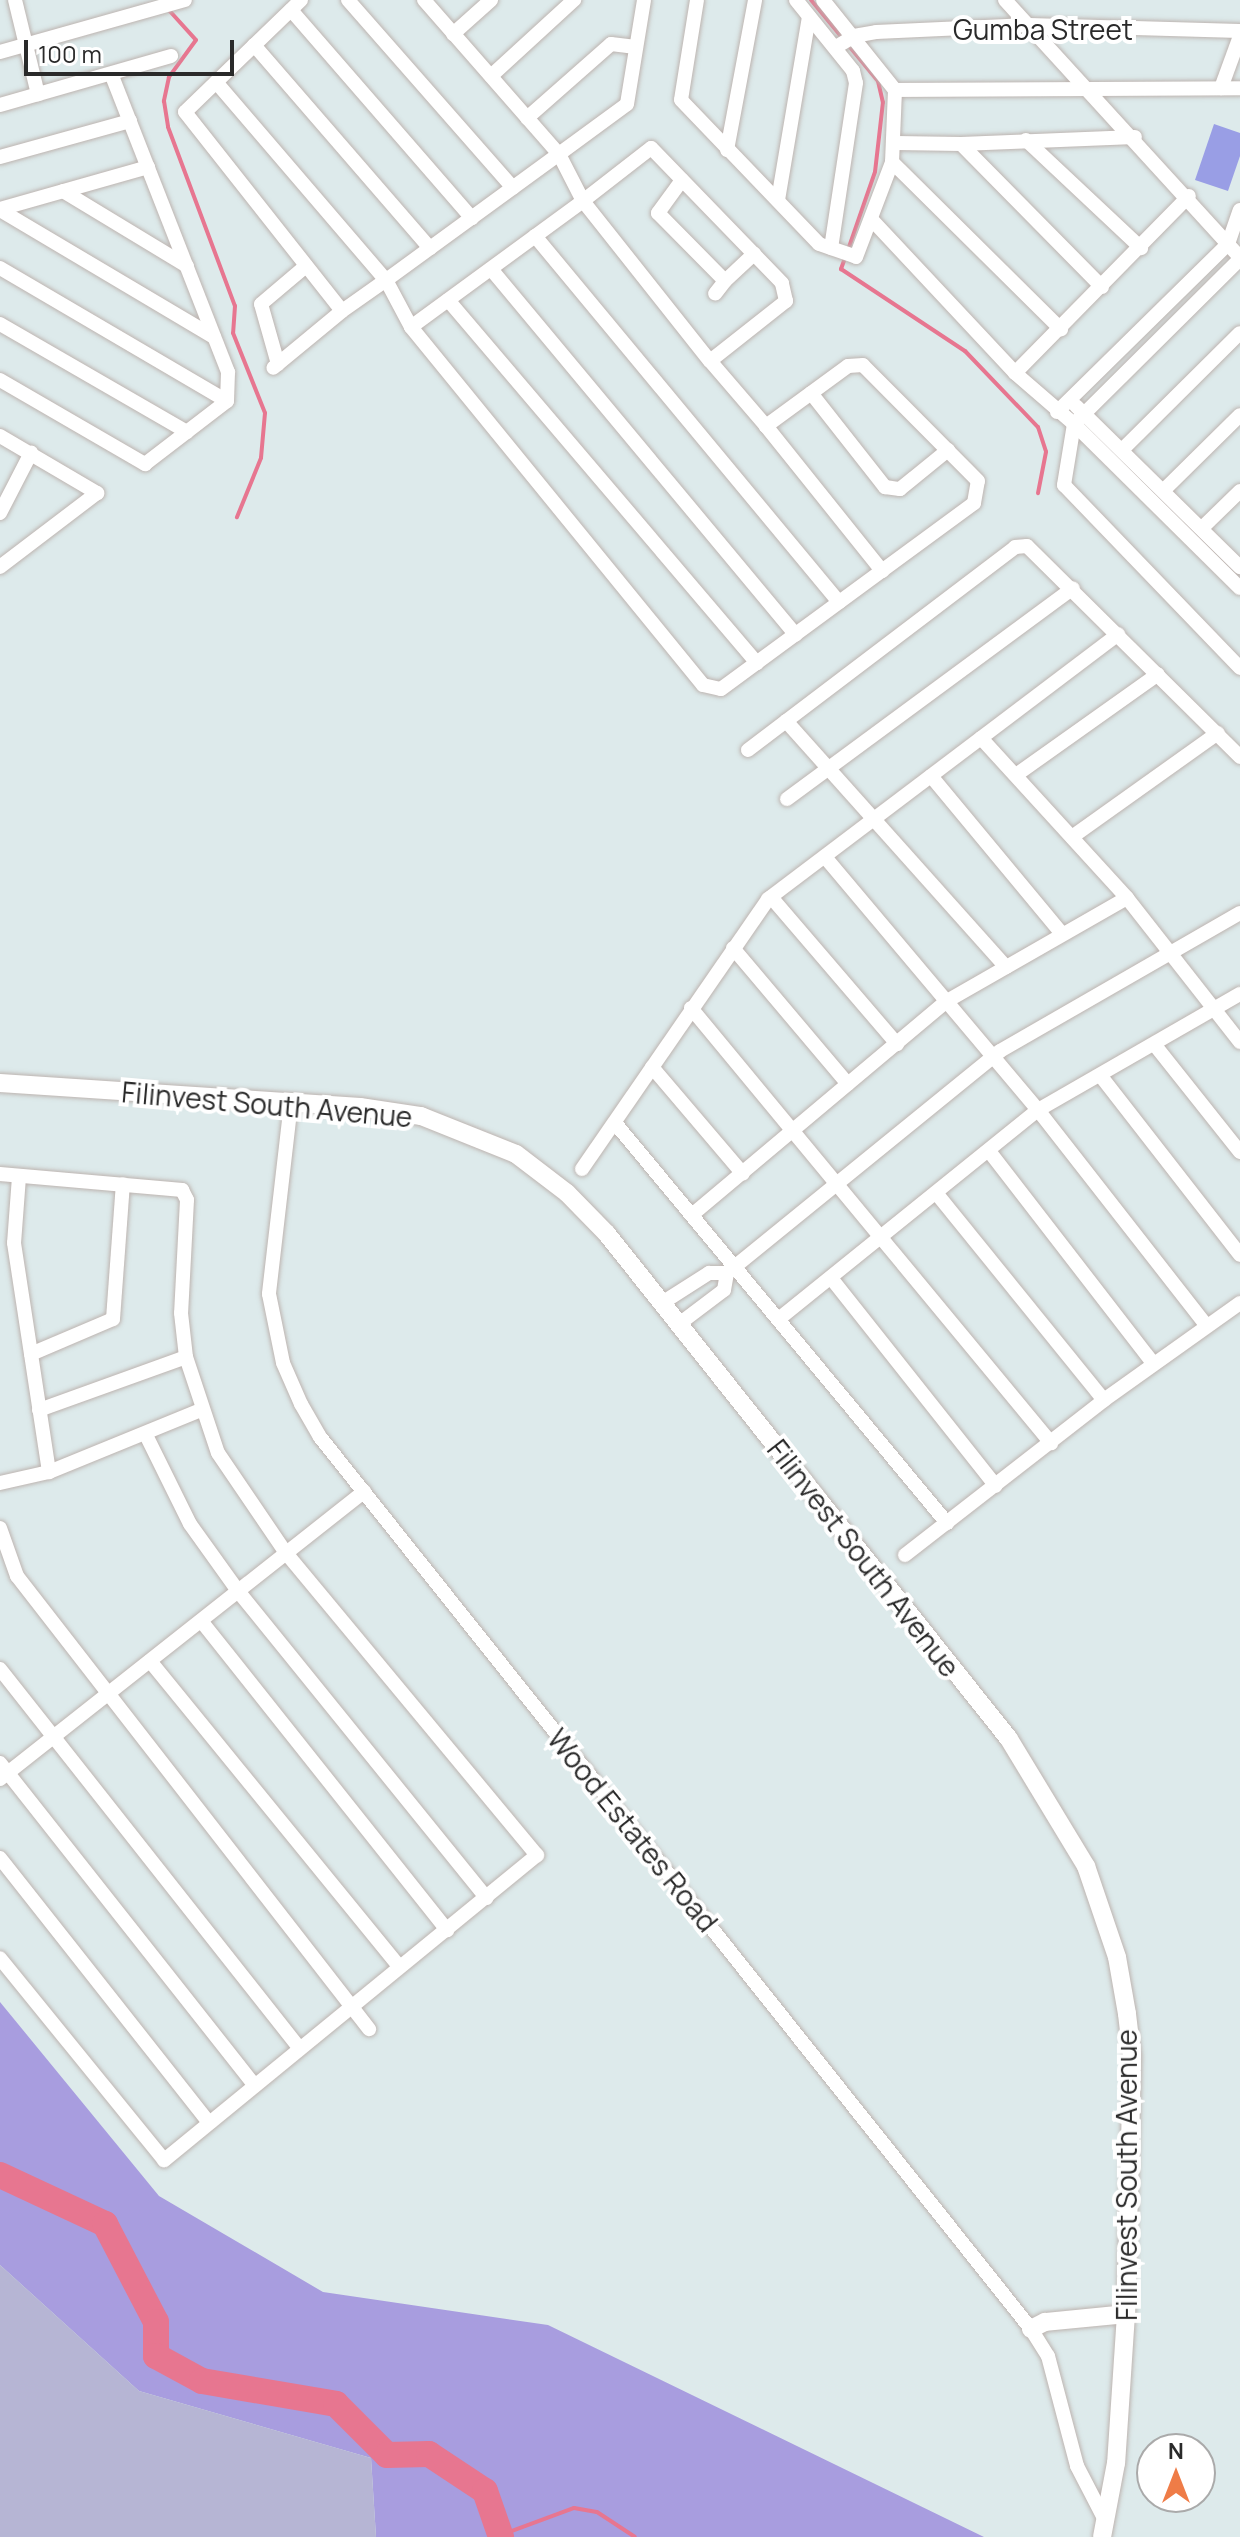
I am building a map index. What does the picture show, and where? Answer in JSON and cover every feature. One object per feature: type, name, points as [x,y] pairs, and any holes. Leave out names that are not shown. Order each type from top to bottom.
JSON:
[{"type":"street","points":[[0,6],[17,0],[38,94]]},
{"type":"street","points":[[0,52],[185,0]]},
{"type":"street","points":[[348,0],[513,188]]},
{"type":"street","points":[[424,0],[559,154],[583,201],[882,571]]},
{"type":"street","points":[[453,34],[491,0]]},
{"type":"street","points":[[491,76],[574,0]]},
{"type":"street","points":[[306,266],[261,304],[275,366],[342,311],[627,104],[644,0]]},
{"type":"street","points":[[697,0],[681,100],[819,244],[856,257],[873,221],[892,162],[896,143],[895,90],[845,41],[809,17],[796,0]]},
{"type":"street","points":[[727,150],[755,0]]},
{"type":"street","points":[[823,0],[845,41],[856,83],[842,252]]},
{"type":"street","points":[[1005,0],[1189,196],[1240,258],[1074,424],[1064,485],[1240,668]]},
{"type":"street","points":[[342,311],[185,112],[296,5],[472,218]]},
{"type":"street","points":[[778,200],[809,17]]},
{"type":"street","name":"Gumba Street","points":[[845,41],[1029,25],[1240,34]]},
{"type":"street","points":[[1221,88],[1240,34]]},
{"type":"street","points":[[527,118],[611,44],[636,47]]},
{"type":"street","points":[[254,45],[430,248]]},
{"type":"street","points":[[0,105],[171,56]]},
{"type":"street","points":[[111,74],[228,372],[227,401]]},
{"type":"street","points":[[216,82],[386,280],[411,327],[703,685],[721,689],[974,503],[978,481],[863,365],[848,366],[766,426]]},
{"type":"street","points":[[895,90],[1240,88]]},
{"type":"street","points":[[0,157],[130,121]]},
{"type":"street","points":[[896,143],[961,144],[1135,137]]},
{"type":"street","points":[[1026,140],[1141,248]]},
{"type":"street","points":[[961,144],[1102,287]]},
{"type":"street","points":[[411,327],[651,148],[782,283],[786,301],[710,361]]},
{"type":"street","points":[[892,162],[1061,329]]},
{"type":"street","points":[[0,210],[148,167]]},
{"type":"street","points":[[682,180],[658,213],[725,281]]},
{"type":"street","points":[[63,191],[187,266]]},
{"type":"street","points":[[1015,373],[1189,196]]},
{"type":"street","points":[[0,210],[214,337]]},
{"type":"street","points":[[1057,412],[1228,244],[1240,210]]},
{"type":"street","points":[[873,221],[1015,373],[1074,424],[1240,588]]},
{"type":"street","points":[[535,236],[839,602]]},
{"type":"street","points":[[715,294],[754,254]]},
{"type":"street","points":[[0,268],[227,401]]},
{"type":"street","points":[[491,269],[796,635]]},
{"type":"street","points":[[448,300],[757,663]]},
{"type":"street","points":[[0,324],[187,432]]},
{"type":"street","points":[[1124,448],[1240,333]]},
{"type":"street","points":[[0,380],[145,464],[227,401]]},
{"type":"street","points":[[811,393],[885,487],[900,489],[948,450]]},
{"type":"street","points":[[1070,401],[1124,448],[1240,567]]},
{"type":"street","points":[[1165,489],[1240,415]]},
{"type":"street","points":[[0,436],[97,493],[0,567]]},
{"type":"street","points":[[0,513],[31,453]]},
{"type":"street","points":[[1202,528],[1240,491]]},
{"type":"street","points":[[748,750],[1015,547],[1036,549],[1240,757]]},
{"type":"street","points":[[787,799],[1073,588]]},
{"type":"street","points":[[582,1169],[771,897],[1118,634]]},
{"type":"street","points":[[1016,775],[1158,674]]},
{"type":"street","points":[[786,721],[1006,967]]},
{"type":"street","points":[[1072,837],[1218,733]]},
{"type":"street","points":[[981,738],[1127,898],[1240,1042]]},
{"type":"street","points":[[931,776],[1062,934]]},
{"type":"street","points":[[825,857],[1038,1110],[1205,1324]]},
{"type":"street","points":[[771,897],[897,1044]]},
{"type":"street","points":[[693,1214],[947,1001],[1127,898]]},
{"type":"street","points":[[662,1303],[709,1273],[732,1269],[994,1056],[1240,913]]},
{"type":"street","points":[[733,948],[848,1084]]},
{"type":"street","points":[[780,1318],[1038,1110],[1240,994]]},
{"type":"street","points":[[691,1008],[796,1129],[1051,1443]]},
{"type":"street","points":[[1154,1044],[1240,1152]]},
{"type":"street","points":[[652,1067],[743,1174]]},
{"type":"street","points":[[1100,1075],[1240,1255]]},
{"type":"street","name":"Filinvest South Avenue","points":[[0,1083],[291,1103],[421,1116],[516,1154],[567,1193],[662,1303],[1009,1739],[1086,1866],[1117,1957],[1132,2056],[1126,2314],[1116,2463],[1104,2530]]},
{"type":"street","name":"Wood Estates Road","points":[[291,1103],[271,1263],[271,1321],[301,1404],[364,1492],[1031,2329],[1048,2356],[1077,2466],[1104,2530]]},
{"type":"street","points":[[615,1123],[693,1214],[732,1269],[780,1318],[947,1523]]},
{"type":"street","points":[[989,1151],[1153,1363]]},
{"type":"street","points":[[0,1174],[175,1186],[187,1200],[181,1313],[186,1357],[201,1410],[218,1453],[286,1553],[537,1855],[447,1930],[398,1965],[164,2160],[0,1958]]},
{"type":"street","points":[[19,1177],[14,1243],[49,1472]]},
{"type":"street","points":[[31,1354],[113,1319],[123,1184]]},
{"type":"street","points":[[937,1194],[1104,1400]]},
{"type":"street","points":[[679,1324],[724,1290],[732,1269]]},
{"type":"street","points":[[831,1278],[996,1486]]},
{"type":"street","points":[[905,1555],[1153,1363],[1205,1324],[1240,1303]]},
{"type":"street","points":[[39,1410],[186,1357]]},
{"type":"street","points":[[0,1483],[49,1472],[201,1410]]},
{"type":"street","points":[[146,1435],[190,1524],[238,1591],[487,1898]]},
{"type":"street","points":[[254,2085],[3,1772],[112,1693],[364,1492]]},
{"type":"street","points":[[0,1528],[17,1576],[112,1693],[369,2029]]},
{"type":"street","points":[[202,1622],[447,1930]]},
{"type":"street","points":[[150,1661],[398,1965]]},
{"type":"street","points":[[0,1669],[57,1735],[299,2047]]},
{"type":"street","points":[[0,1858],[209,2123]]},
{"type":"street","points":[[1031,2329],[1045,2322],[1126,2314]]},
{"type":"shaded area","points":[[1214,124],[1240,133],[1240,156],[1228,191],[1195,180]]},
{"type":"shaded area","points":[[0,2002],[159,2196],[323,2292],[548,2325],[984,2537],[376,2537],[371,2458],[139,2391],[0,2265]]},
{"type":"shaded area","points":[[0,2265],[139,2391],[371,2458],[376,2537],[0,2537]]},
{"type":"waterway","points":[[811,0],[878,81],[883,102],[875,172],[848,250]]},
{"type":"waterway","points":[[167,8],[196,40],[169,77],[164,101],[168,127],[235,306],[233,333],[265,413],[261,458],[237,517]]},
{"type":"waterway","points":[[845,258],[841,269],[965,351],[1038,427],[1046,452],[1038,493]]},
{"type":"waterway","points":[[0,2175],[105,2224],[156,2322],[156,2356],[202,2381],[336,2404],[387,2455],[429,2454],[485,2491],[501,2537]]},
{"type":"waterway","points":[[501,2535],[574,2508],[597,2512],[635,2537]]}]
